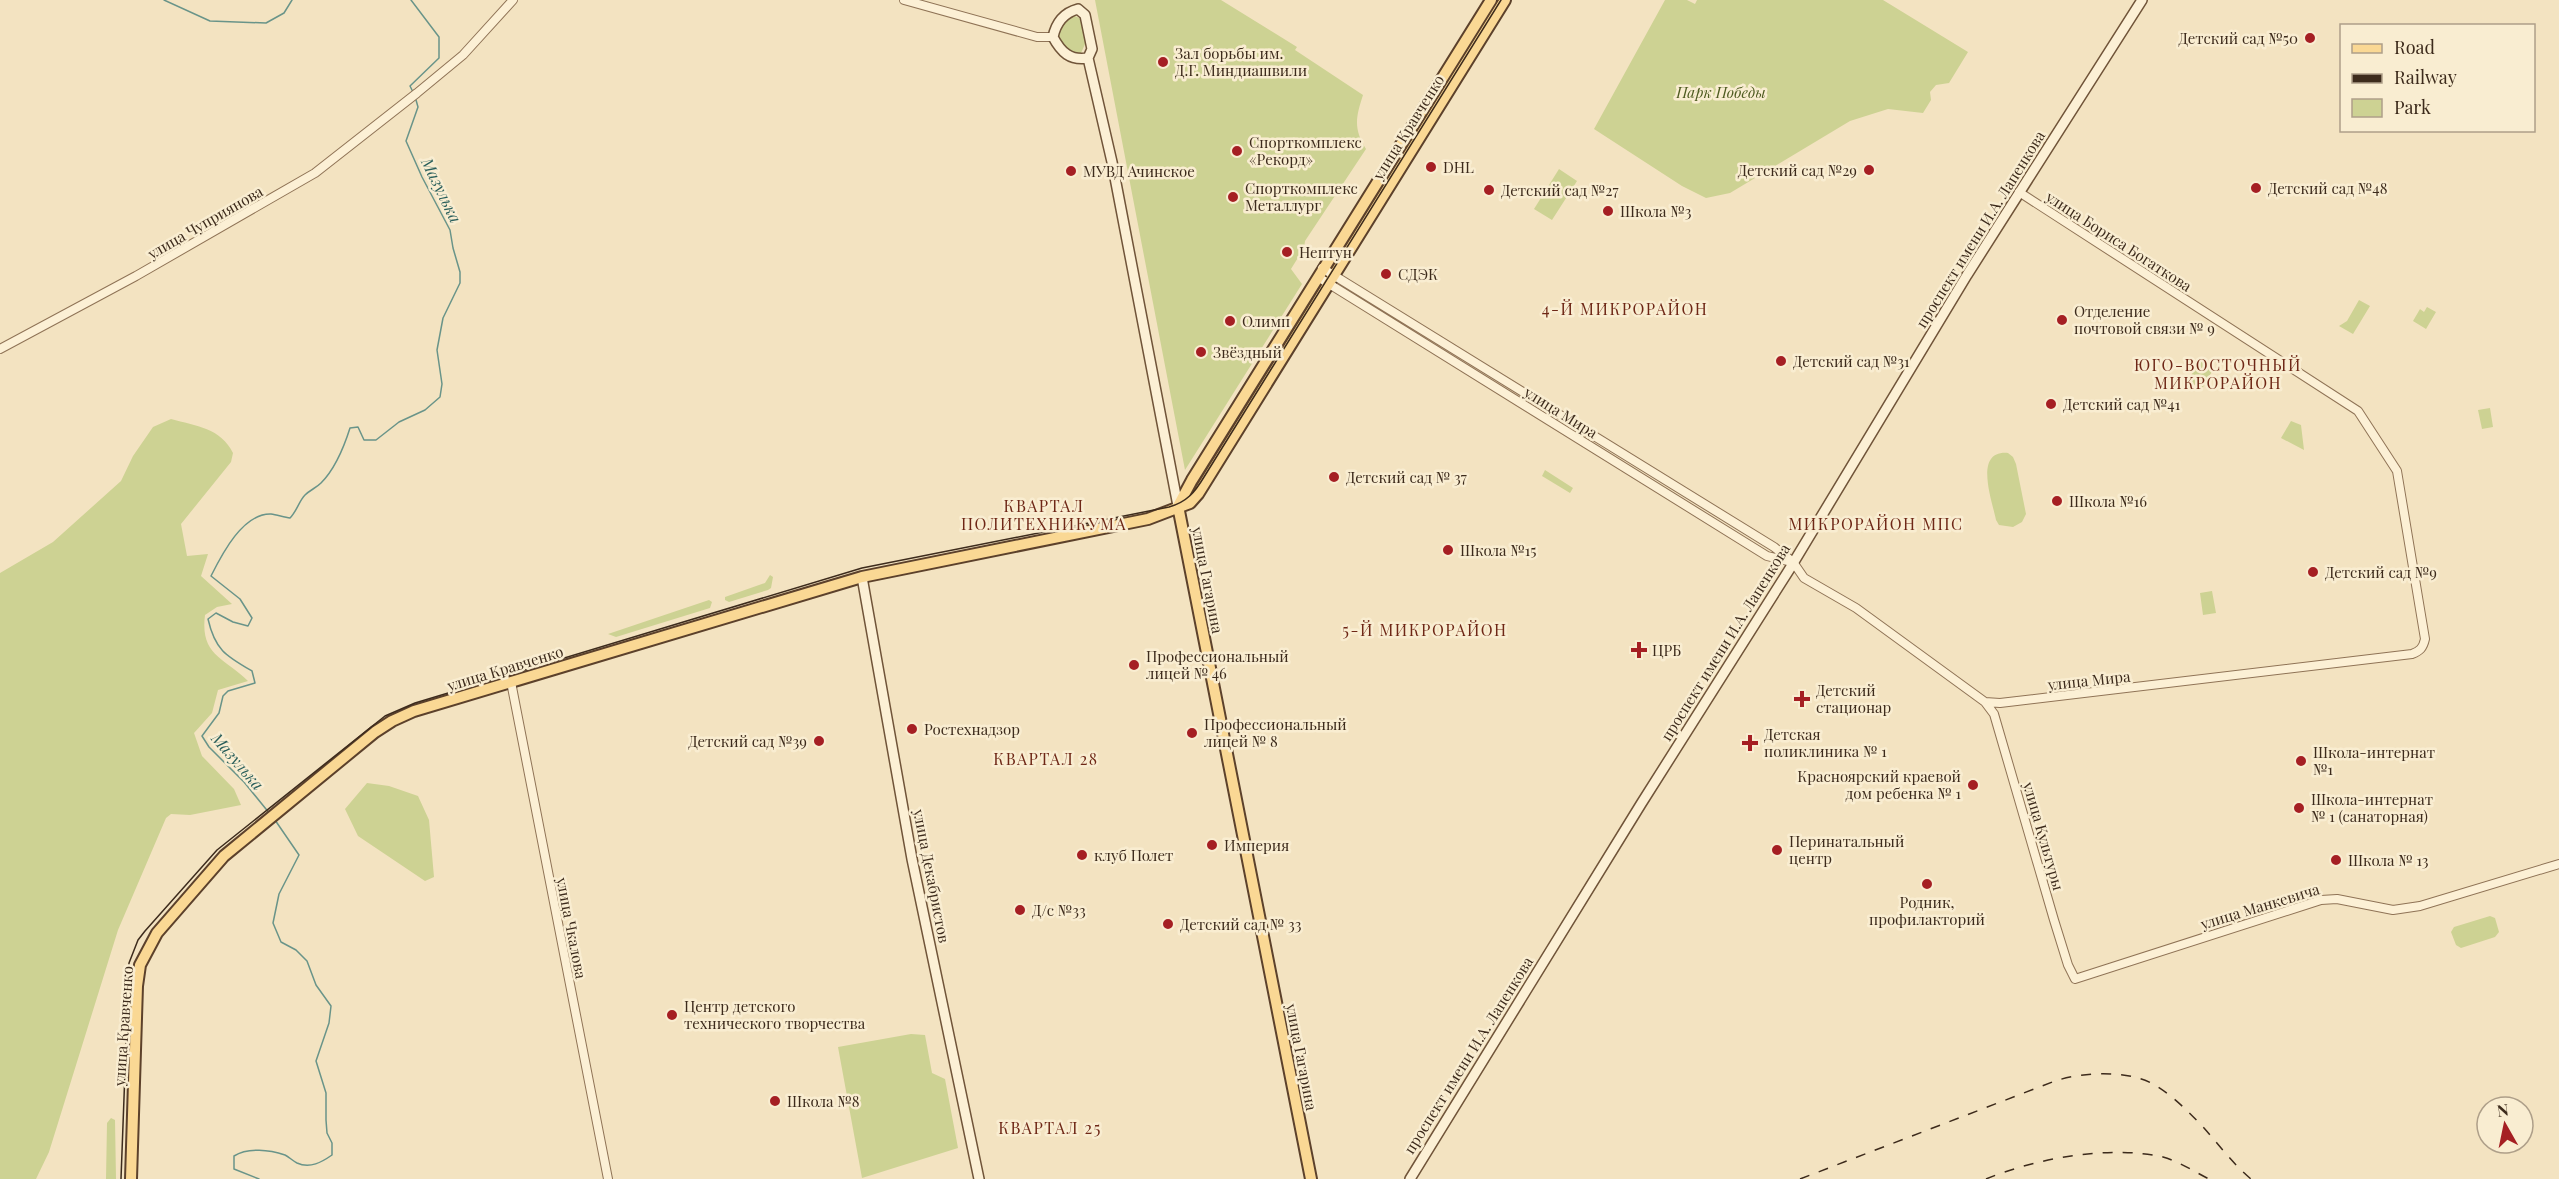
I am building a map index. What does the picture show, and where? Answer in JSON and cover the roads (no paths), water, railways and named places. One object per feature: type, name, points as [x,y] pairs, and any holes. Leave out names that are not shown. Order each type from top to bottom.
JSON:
[{"type":"main road","name":"улица Кравченко","points":[[1178,506],[1320,273],[1491,0]]},
{"type":"main road","name":"улица Кравченко","points":[[131,1179],[137,986],[140,965],[157,933],[224,856],[392,721],[414,711],[861,577],[1148,519],[1190,502],[1198,494],[1505,0]]},
{"type":"main road","name":"проспект имени И.А. Лапенкова","points":[[1410,1179],[1793,562],[2019,192],[2142,0]]},
{"type":"main road","points":[[1079,4],[1067,12],[1053,37],[1058,47],[1072,58],[1088,58]]},
{"type":"main road","name":"улица Гагарина","points":[[1079,4],[1085,15],[1091,41],[1092,49],[1088,58],[1112,162],[1311,1179]]},
{"type":"main road","name":"улица Декабристов","points":[[861,577],[912,859],[979,1179]]},
{"type":"street","name":"улица Чуприянова","points":[[0,349],[260,207],[315,173],[463,55],[513,0]]},
{"type":"street","points":[[904,0],[1037,37],[1053,37]]},
{"type":"street","name":"улица Бориса Богаткова","points":[[2019,192],[2358,411],[2393,462],[2399,481],[2425,639]]},
{"type":"street","name":"улица Мира","points":[[1320,273],[1774,547],[1793,562],[1804,578],[1856,608],[1985,702],[2000,703],[2059,697],[2412,654],[2423,647],[2425,639]]},
{"type":"street","name":"улица Мира","points":[[1331,279],[1767,556],[1793,562]]},
{"type":"street","points":[[1564,429],[1568,421]]},
{"type":"street","points":[[1667,494],[1672,485]]},
{"type":"street","name":"улица Чкалова","points":[[511,682],[608,1179]]},
{"type":"street","name":"улица Культуры","points":[[1985,702],[1994,714],[2054,920],[2068,965],[2075,979]]},
{"type":"street","name":"улица Манкевича","points":[[2075,979],[2321,900],[2337,899],[2393,909],[2420,906],[2559,864]]},
{"type":"waterway","name":"Мазулька","points":[[164,0],[210,21],[266,23],[284,13],[292,0]]},
{"type":"waterway","name":"Мазулька","points":[[411,0],[439,37],[439,58],[410,86],[413,92]]},
{"type":"waterway","name":"Мазулька","points":[[270,814],[244,782],[209,747],[202,736],[219,713],[223,696],[228,691],[255,683],[252,671],[228,656],[218,645],[208,619],[216,613],[233,622],[248,626],[252,618],[240,599],[211,576],[235,536],[251,520],[261,515],[271,514],[290,518],[305,495],[321,483],[331,471],[350,428],[358,427],[364,440],[376,440],[399,422],[425,410],[440,397],[442,384],[437,350],[443,318],[460,283],[460,272],[450,230],[406,141],[418,107],[416,100]]},
{"type":"waterway","name":"Мазулька","points":[[259,1179],[234,1169],[234,1156],[252,1150],[266,1151],[285,1155],[302,1165],[311,1165],[332,1155],[332,1143],[327,1133],[326,1093],[316,1061],[329,1023],[331,1006],[316,985],[307,961],[296,950],[281,942],[273,923],[279,894],[299,855],[275,820]]},
{"type":"tram line","points":[[121,1179],[129,963],[138,940],[145,931],[217,850],[385,716],[415,703],[862,568],[1169,507],[1186,499],[1201,482],[1501,0]]},
{"type":"railway","points":[[1800,1179],[2055,1081],[2075,1076],[2107,1074],[2147,1081],[2174,1098],[2251,1179]]},
{"type":"railway","points":[[1986,1179],[2050,1160],[2120,1152],[2163,1157],[2209,1179]]},
{"type":"place","name":"Детский сад №50","points":[[2310,38]]},
{"type":"place","name":"Зал борьбы им. Д.Г. Миндиашвили","points":[[1163,62]]},
{"type":"place","name":"Спорткомплекс «Рекорд»","points":[[1237,151]]},
{"type":"place","name":"DHL","points":[[1431,167]]},
{"type":"place","name":"Детский сад №29","points":[[1869,170]]},
{"type":"place","name":"МУВД Ачинское","points":[[1071,171]]},
{"type":"place","name":"Детский сад №48","points":[[2256,188]]},
{"type":"place","name":"Детский сад №27","points":[[1489,190]]},
{"type":"place","name":"Спорткомплекс Металлург","points":[[1233,197]]},
{"type":"place","name":"Школа №3","points":[[1608,211]]},
{"type":"place","name":"Нептун","points":[[1287,252]]},
{"type":"place","name":"СДЭК","points":[[1386,274]]},
{"type":"place","name":"Отделение почтовой связи № 9","points":[[2062,320]]},
{"type":"place","name":"Олимп","points":[[1230,321]]},
{"type":"place","name":"Звёздный","points":[[1201,352]]},
{"type":"place","name":"Детский сад №31","points":[[1781,361]]},
{"type":"place","name":"Детский сад №41","points":[[2051,404]]},
{"type":"place","name":"Детский сад № 37","points":[[1334,477]]},
{"type":"place","name":"Школа №16","points":[[2057,501]]},
{"type":"place","name":"Школа №15","points":[[1448,550]]},
{"type":"place","name":"Детский сад №9","points":[[2313,572]]},
{"type":"place","name":"ЦРБ","points":[[1639,650]]},
{"type":"place","name":"Профессиональный лицей № 46","points":[[1134,665]]},
{"type":"place","name":"Детский стационар","points":[[1802,699]]},
{"type":"place","name":"Ростехнадзор","points":[[912,729]]},
{"type":"place","name":"Профессиональный лицей № 8","points":[[1192,733]]},
{"type":"place","name":"Детский сад №39","points":[[819,741]]},
{"type":"place","name":"Детская поликлиника № 1","points":[[1750,743]]},
{"type":"place","name":"Школа-интернат №1","points":[[2301,761]]},
{"type":"place","name":"Красноярский краевой дом ребенка № 1","points":[[1973,785]]},
{"type":"place","name":"Школа-интернат № 1 (санаторная)","points":[[2299,808]]},
{"type":"place","name":"Империя","points":[[1212,845]]},
{"type":"place","name":"Перинатальный центр","points":[[1777,850]]},
{"type":"place","name":"клуб Полет","points":[[1082,855]]},
{"type":"place","name":"Школа № 13","points":[[2336,860]]},
{"type":"place","name":"Родник, профилакторий","points":[[1927,884]]},
{"type":"place","name":"Д/с №33","points":[[1020,910]]},
{"type":"place","name":"Детский сад № 33","points":[[1168,924]]},
{"type":"place","name":"Центр детского технического творчества","points":[[672,1015]]},
{"type":"place","name":"Школа №8","points":[[775,1101]]},
{"type":"district","name":"4-Й МИКРОРАЙОН","points":[[1625,308]]},
{"type":"district","name":"ЮГО-ВОСТОЧНЫЙ МИКРОРАЙОН","points":[[2218,373]]},
{"type":"district","name":"КВАРТАЛ ПОЛИТЕХНИКУМА","points":[[1044,514]]},
{"type":"district","name":"МИКРОРАЙОН МПС","points":[[1876,523]]},
{"type":"district","name":"5-Й МИКРОРАЙОН","points":[[1425,629]]},
{"type":"district","name":"КВАРТАЛ 28","points":[[1046,758]]},
{"type":"district","name":"КВАРТАЛ 25","points":[[1050,1127]]},
{"type":"park label","name":"Парк Победы","points":[[1721,92]]}]
